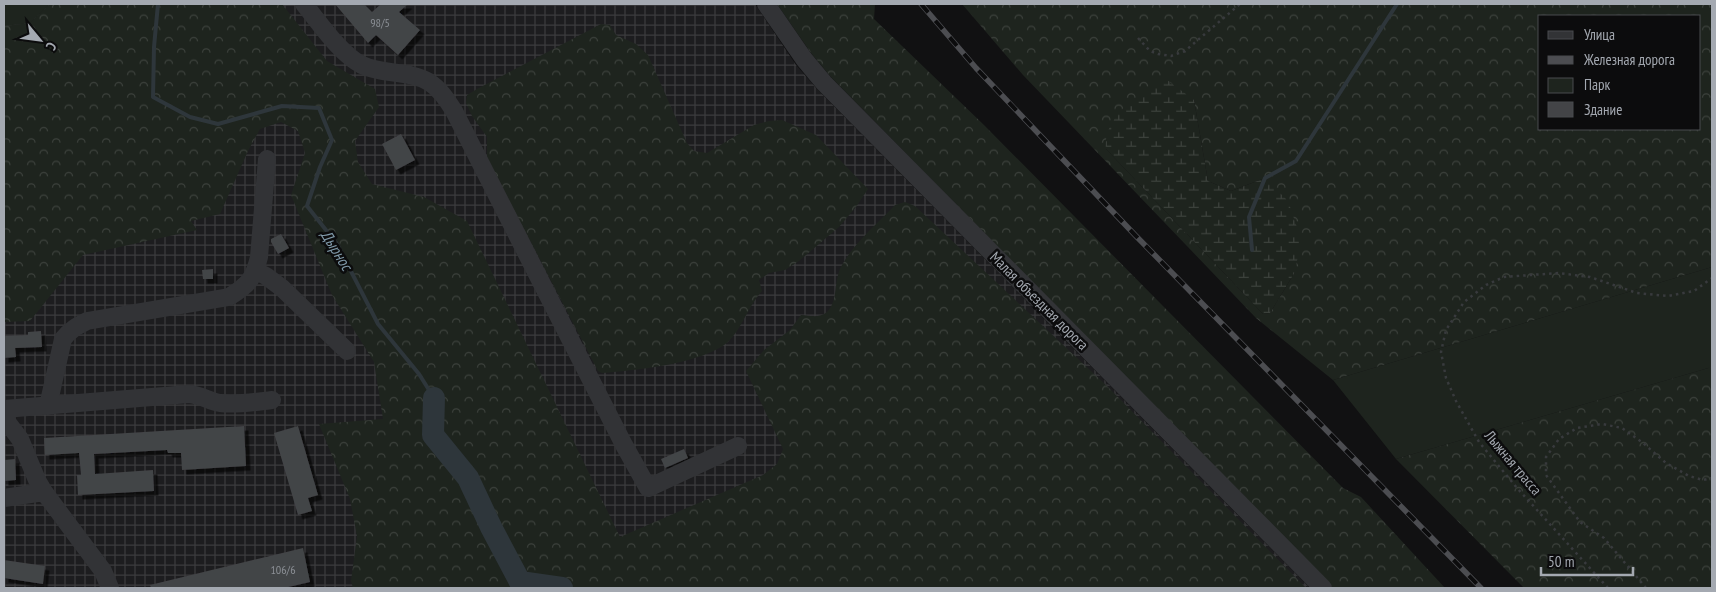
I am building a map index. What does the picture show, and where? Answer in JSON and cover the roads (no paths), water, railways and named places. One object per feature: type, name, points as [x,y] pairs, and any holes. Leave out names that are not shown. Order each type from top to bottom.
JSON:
[{"type":"street","points":[[304,4],[346,54],[360,64],[378,71],[416,76],[429,82],[445,98],[454,111],[619,436],[648,488],[738,446]]},
{"type":"street","name":"Малая объездная дорога","points":[[766,4],[804,59],[824,83],[1323,588]]},
{"type":"street","points":[[48,406],[63,339],[69,331],[78,325],[87,321],[229,297],[247,285],[256,271],[259,257],[267,159]]},
{"type":"street","points":[[256,271],[282,288],[347,351]]},
{"type":"street","points":[[4,409],[190,394],[205,397],[214,402],[228,404],[272,400]]},
{"type":"street","points":[[4,418],[20,439],[44,492],[103,571],[110,588]]},
{"type":"street","points":[[4,498],[44,492]]},
{"type":"waterway","name":"Дырнос","points":[[158,4],[154,47],[153,97],[190,117],[218,124],[282,106],[319,108],[332,140],[320,167],[307,206],[337,244],[378,324],[419,374],[434,398]]},
{"type":"waterway","points":[[1252,250],[1249,217],[1265,178],[1296,161],[1397,4]]},
{"type":"waterway","name":"Дырнос","points":[[434,398],[433,435],[468,478],[520,582],[562,588]]},
{"type":"railway","points":[[921,4],[976,68],[1135,235],[1481,588]]}]
